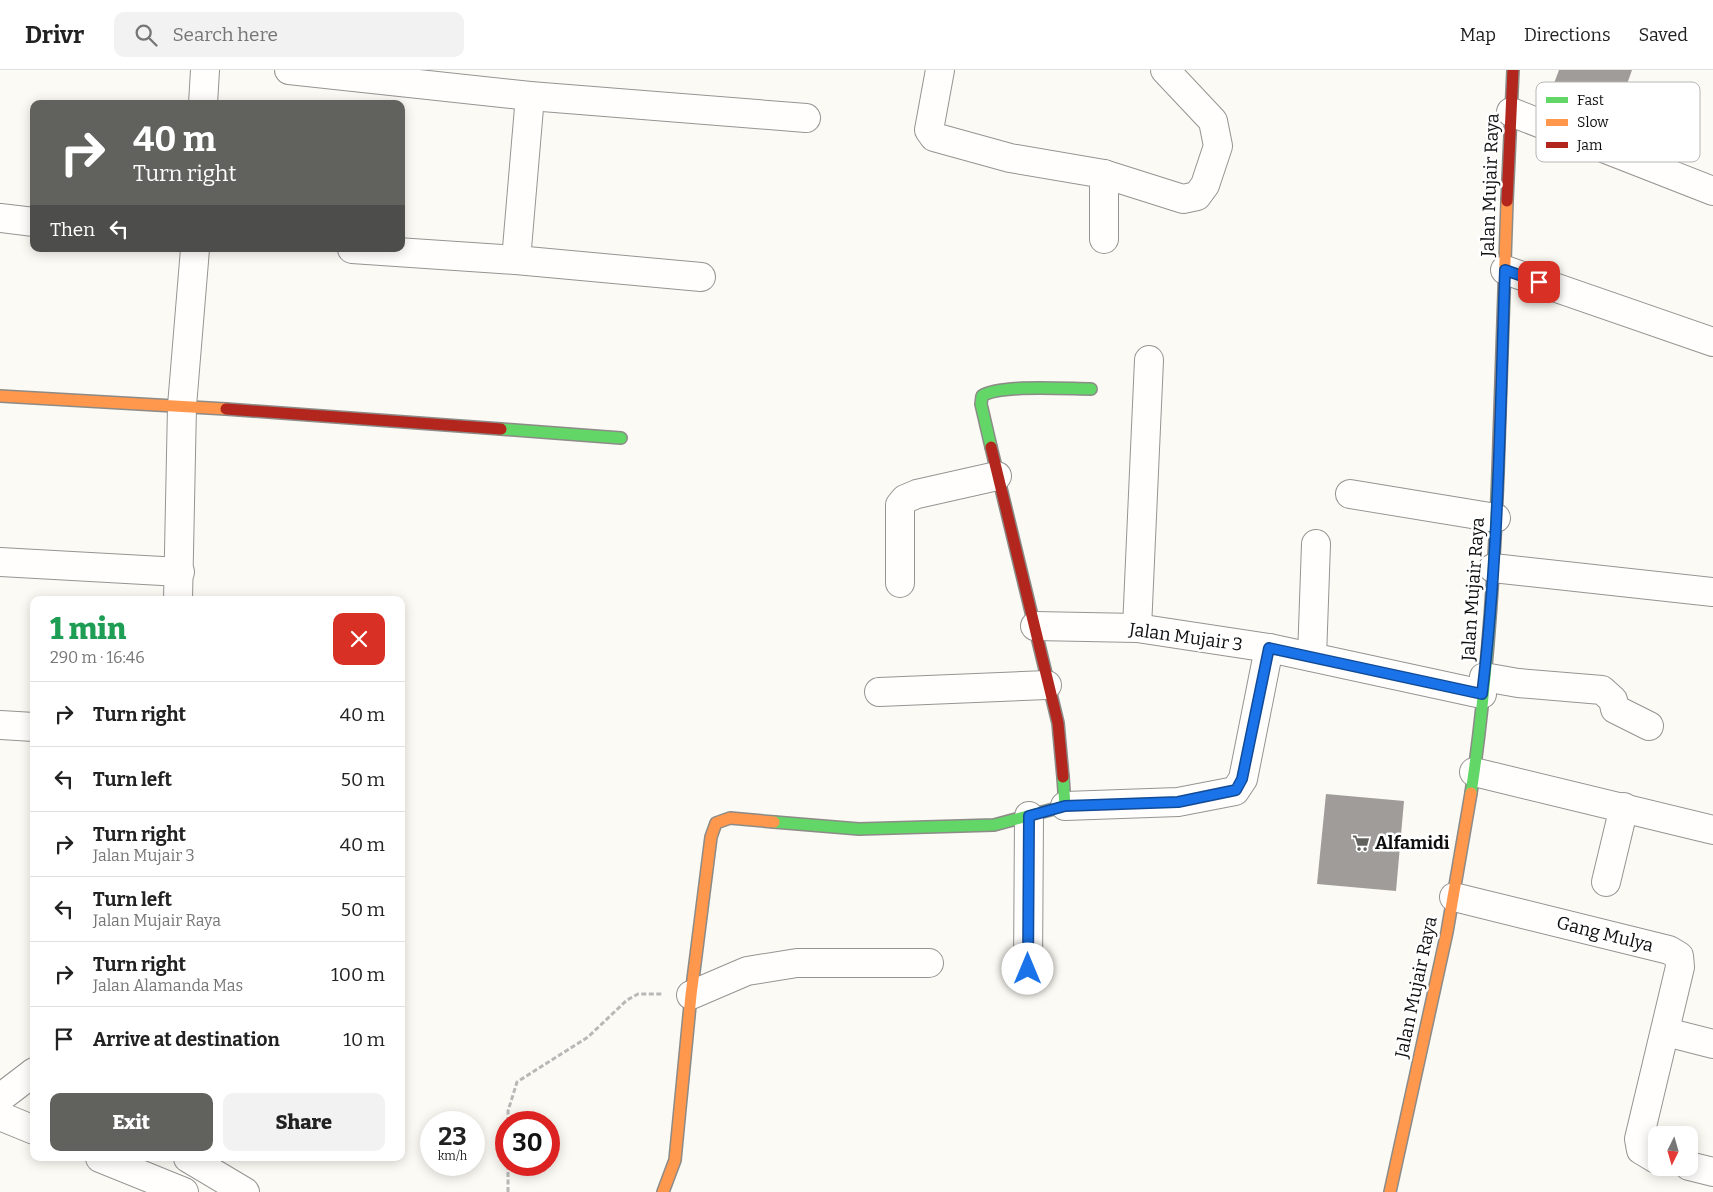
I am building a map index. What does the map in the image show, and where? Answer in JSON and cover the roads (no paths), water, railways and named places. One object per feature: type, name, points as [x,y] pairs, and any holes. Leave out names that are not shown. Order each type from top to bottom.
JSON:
[{"type":"street","points":[[203,100],[205,70]]},
{"type":"street","points":[[289,70],[530,96],[806,118]]},
{"type":"street","points":[[940,70],[929,130],[934,137],[1010,158],[1104,174],[1183,199],[1197,196],[1205,185],[1218,146],[1213,121],[1165,70]]},
{"type":"street","name":"Jalan Mujair Raya","points":[[1390,1192],[1454,897],[1474,772],[1483,686],[1496,518],[1513,70]]},
{"type":"street","points":[[516,260],[530,96]]},
{"type":"street","points":[[1511,112],[1536,122]]},
{"type":"street","points":[[1639,162],[1713,191]]},
{"type":"street","points":[[1104,174],[1104,239]]},
{"type":"street","points":[[0,218],[30,222]]},
{"type":"street","points":[[178,596],[182,406],[195,252]]},
{"type":"street","points":[[397,252],[516,260],[701,277]]},
{"type":"street","points":[[1505,270],[1713,342]]},
{"type":"street","points":[[1137,628],[1149,360]]},
{"type":"street","points":[[1065,806],[1058,723],[996,476],[982,396],[988,392],[1029,389],[1091,389]]},
{"type":"street","points":[[0,396],[182,406],[621,438]]},
{"type":"street","points":[[900,583],[900,505],[906,499],[916,494],[996,476]]},
{"type":"street","points":[[1350,494],[1496,518]]},
{"type":"street","points":[[1312,657],[1316,544]]},
{"type":"street","points":[[0,562],[180,572]]},
{"type":"street","points":[[1493,568],[1713,592]]},
{"type":"street","name":"Jalan Mujair 3","points":[[1035,626],[1137,628],[1269,648],[1483,686],[1518,683],[1602,690],[1613,700],[1615,709],[1649,726]]},
{"type":"street","points":[[663,1192],[675,1160],[691,995],[711,837],[716,823],[730,818],[859,829],[994,825],[1065,806],[1178,802],[1236,790],[1242,779],[1269,648]]},
{"type":"street","points":[[879,692],[1048,685]]},
{"type":"street","points":[[0,725],[30,727]]},
{"type":"street","points":[[1474,772],[1713,830]]},
{"type":"street","points":[[1606,882],[1624,807]]},
{"type":"street","points":[[1028,969],[1029,816]]},
{"type":"street","name":"Gang Mulya","points":[[1454,897],[1670,950],[1679,956],[1680,967],[1666,1032],[1639,1140],[1641,1150],[1648,1154]]},
{"type":"street","points":[[691,995],[747,971],[797,963],[929,963]]},
{"type":"street","points":[[1666,1032],[1713,1044]]},
{"type":"street","points":[[0,1098],[30,1075]]},
{"type":"street","points":[[0,1116],[30,1128]]},
{"type":"street","points":[[107,1161],[184,1192]]},
{"type":"street","points":[[193,1161],[245,1192]]},
{"type":"street","points":[[1698,1168],[1713,1172]]},
{"type":"place","name":"Alfamidi","points":[[1361,843]]}]
